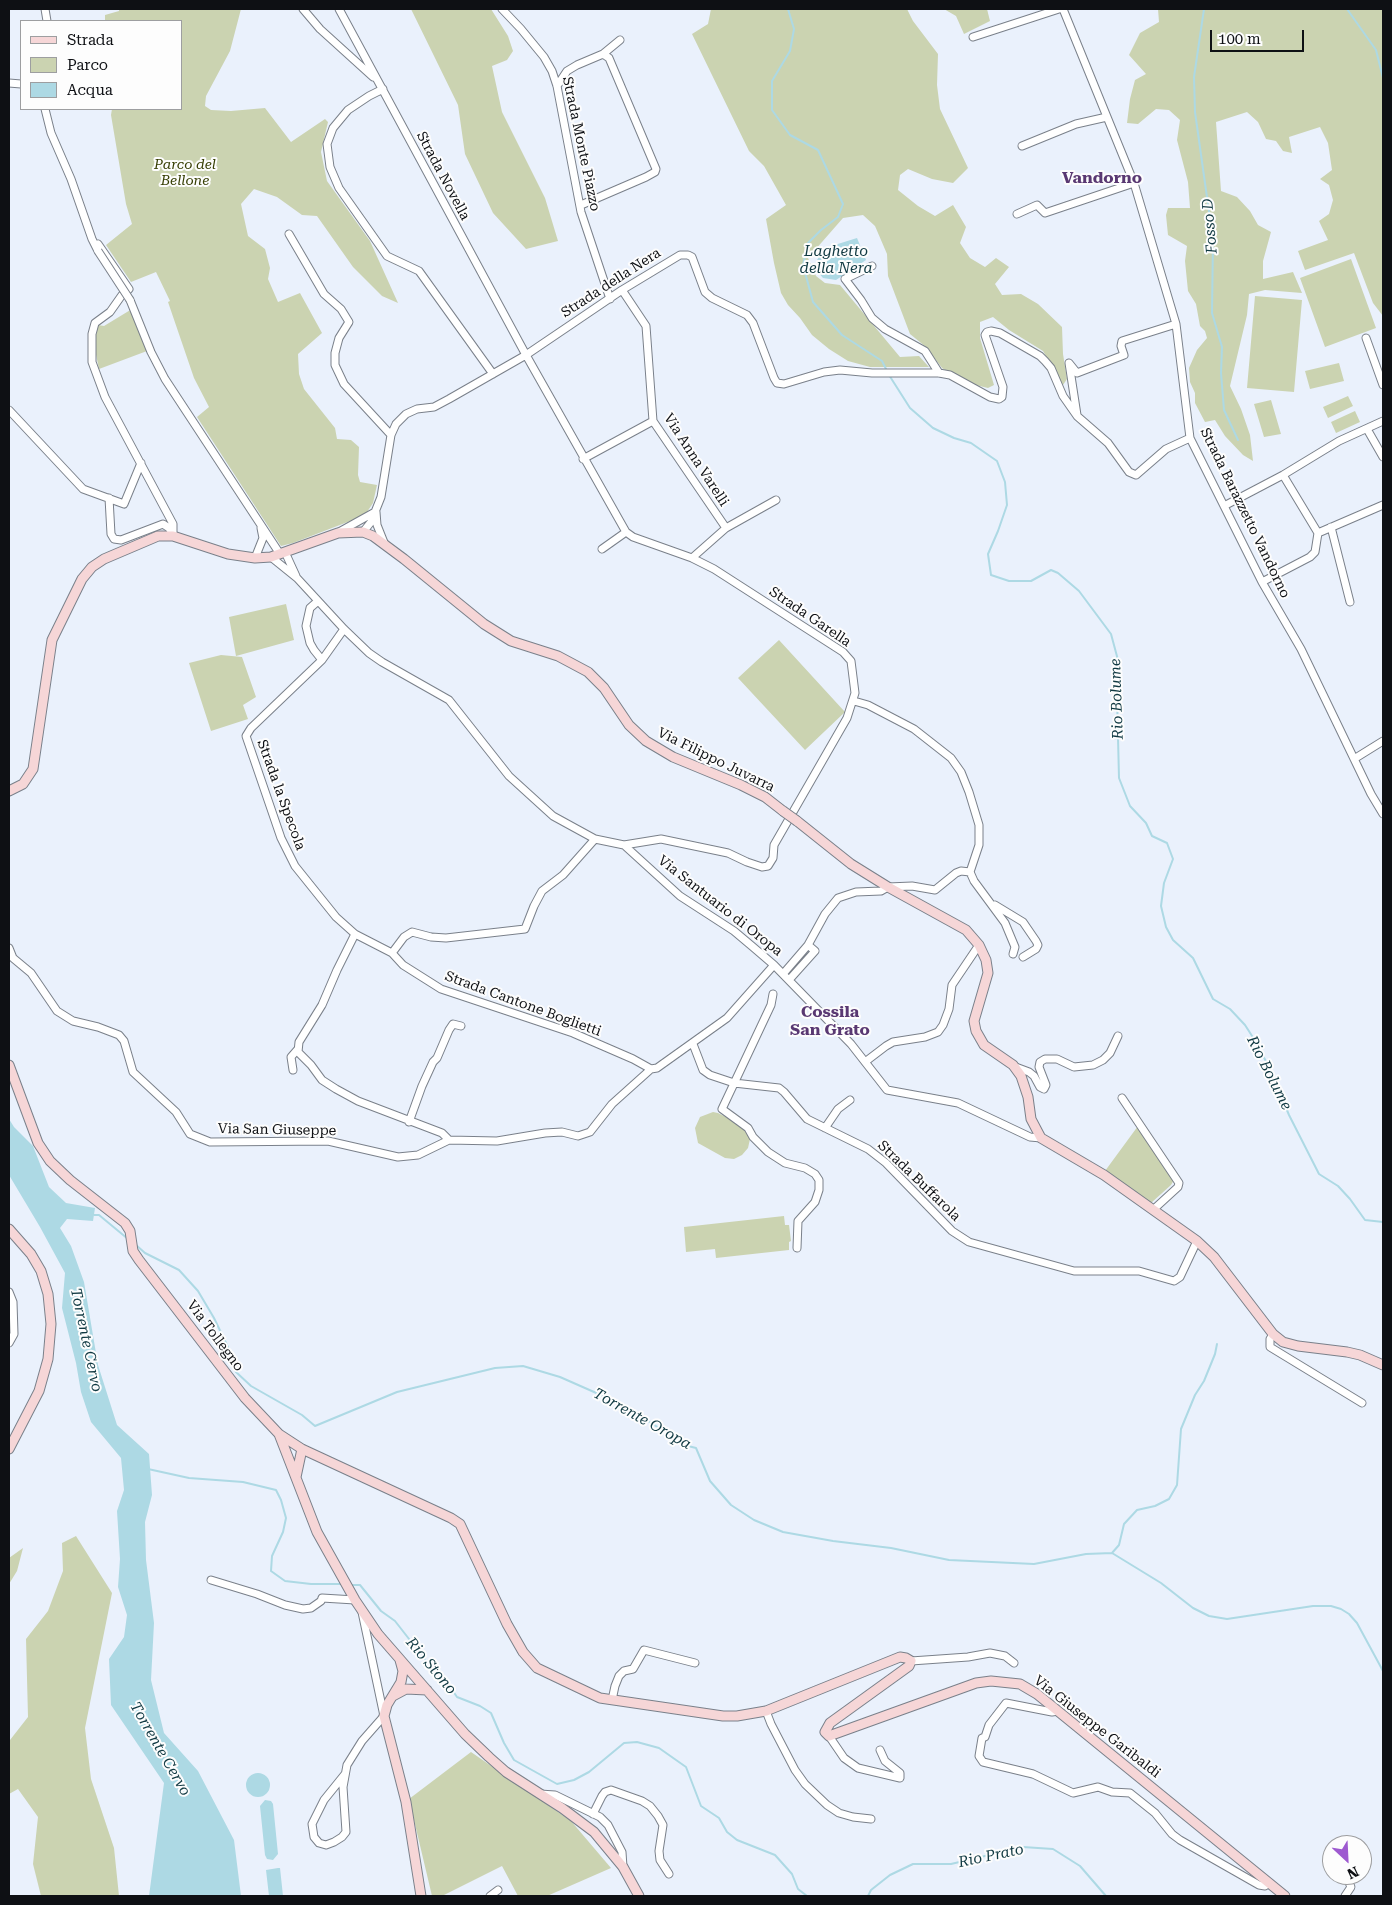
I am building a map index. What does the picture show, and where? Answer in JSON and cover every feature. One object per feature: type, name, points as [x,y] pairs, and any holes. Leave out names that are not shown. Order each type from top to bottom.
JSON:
[{"type":"street","points":[[304,9],[320,29],[381,86],[348,110],[333,128],[327,144],[330,167],[339,188],[387,256],[419,270],[493,374]]},
{"type":"street","name":"Strada Novella","points":[[339,9],[526,355]]},
{"type":"street","name":"Strada Monte Piazzo","points":[[502,9],[544,57],[552,71],[582,212],[610,299]]},
{"type":"street","points":[[973,37],[1059,9]]},
{"type":"street","name":"Strada Barazzetto Vandorno","points":[[1064,9],[1134,184],[1176,324],[1190,438],[1262,582],[1301,648],[1371,794],[1383,814]]},
{"type":"street","points":[[556,86],[567,71],[603,54],[620,40]]},
{"type":"street","points":[[581,205],[646,177],[655,172],[656,169],[609,58],[603,54]]},
{"type":"street","points":[[45,110],[51,133],[72,179],[92,239],[130,300],[151,352],[165,379],[279,554],[297,578],[344,629],[377,658],[449,700],[518,786],[553,816],[595,839],[624,845]]},
{"type":"street","points":[[1022,146],[1076,124],[1108,118]]},
{"type":"street","points":[[1017,214],[1037,205],[1045,213],[1134,184]]},
{"type":"street","points":[[289,234],[324,294],[341,309],[349,322],[339,338],[334,364],[344,384],[392,436]]},
{"type":"street","points":[[92,239],[98,243],[129,289],[110,312],[95,323],[92,334],[92,362],[105,397],[173,524],[173,536]]},
{"type":"street","name":"Strada della Nera","points":[[363,532],[371,522],[381,497],[392,436],[396,424],[406,414],[417,409],[434,407],[493,374],[526,355],[622,290],[680,255],[688,254],[695,262],[705,292],[712,298],[747,315],[753,324],[777,383],[784,384],[824,372],[840,370],[872,373],[939,373],[950,375],[999,399],[1002,397],[1003,387],[985,334],[991,331],[1000,333],[1040,356],[1045,361],[1051,368],[1062,396],[1077,416],[1108,444],[1129,472],[1136,475],[1166,449],[1190,438]]},
{"type":"street","points":[[872,266],[845,279],[872,318],[885,329],[925,351],[939,373]]},
{"type":"street","name":"Via Anna Varelli","points":[[622,290],[646,326],[653,421],[726,528]]},
{"type":"street","points":[[1077,416],[1069,363],[1077,373],[1124,355],[1121,346],[1122,341],[1176,324]]},
{"type":"street","points":[[1366,338],[1383,385]]},
{"type":"street","points":[[526,355],[583,459],[626,532],[602,549]]},
{"type":"street","points":[[9,410],[83,488],[124,504],[141,462]]},
{"type":"street","points":[[583,459],[653,421]]},
{"type":"street","points":[[1224,506],[1283,475],[1339,441],[1383,421]]},
{"type":"street","points":[[1367,429],[1383,457]]},
{"type":"street","points":[[1262,582],[1310,557],[1315,552],[1318,533],[1283,475]]},
{"type":"street","points":[[109,498],[111,534],[114,539],[121,540],[163,524],[169,528],[173,536]]},
{"type":"street","points":[[692,558],[726,528],[776,500]]},
{"type":"street","points":[[1318,533],[1383,505]]},
{"type":"street","points":[[9,791],[23,784],[33,769],[52,640],[82,578],[92,567],[113,555],[158,536],[173,536],[228,554],[255,558],[279,554],[338,533],[376,512],[377,525],[385,545]]},
{"type":"street","points":[[255,558],[263,538],[260,523]]},
{"type":"street","points":[[1331,527],[1350,602]]},
{"type":"street","points":[[338,533],[363,532]]},
{"type":"street","name":"Via Filippo Juvarra","points":[[363,532],[385,545],[484,624],[512,642],[558,656],[588,672],[604,688],[629,724],[646,741],[673,757],[765,797],[852,864],[888,887],[966,930],[979,945],[986,960],[988,973],[974,1021],[976,1031],[984,1045],[1013,1066],[1029,1072],[1034,1076],[1040,1087],[1044,1089],[1046,1085],[1039,1067],[1040,1062],[1045,1059],[1057,1059],[1074,1067],[1093,1065],[1103,1060],[1110,1053],[1118,1036]]},
{"type":"street","name":"Strada Garella","points":[[624,845],[661,839],[728,852],[747,862],[762,867],[768,866],[773,858],[774,845],[847,718],[854,702],[855,693],[851,661],[843,652],[741,585],[692,558],[633,538],[626,532]]},
{"type":"street","points":[[279,554],[297,578]]},
{"type":"street","points":[[318,601],[310,608],[306,626],[310,643],[322,660]]},
{"type":"street","name":"Strada la Specola","points":[[344,629],[322,660],[251,728],[246,736],[281,838],[294,866],[330,911],[355,934],[392,953]]},
{"type":"street","points":[[854,702],[868,705],[914,729],[951,758],[961,772],[979,825],[979,845],[970,872],[974,881],[1006,923],[1015,947],[1013,954]]},
{"type":"street","points":[[1354,758],[1383,741]]},
{"type":"street","points":[[392,953],[404,937],[412,932],[446,938],[525,929],[542,891],[563,875],[595,839]]},
{"type":"street","name":"Via Santuario di Oropa","points":[[624,845],[680,896],[734,931],[774,965],[851,1044],[887,1090],[958,1103],[1030,1137],[1041,1138],[1104,1175],[1197,1241],[1214,1258],[1273,1334],[1283,1342],[1360,1355],[1383,1366]]},
{"type":"street","points":[[786,977],[815,951],[808,945],[832,903],[838,898],[856,892],[881,891],[888,887],[912,886],[935,890],[956,873],[961,871],[970,872]]},
{"type":"street","points":[[987,898],[999,908],[1023,922],[1036,941],[1038,945],[1036,949],[1023,957]]},
{"type":"street","points":[[355,934],[322,1005],[299,1042],[298,1052],[322,1080],[358,1101],[442,1133],[449,1140]]},
{"type":"street","points":[[865,1062],[893,1042],[925,1037],[938,1032],[943,1025],[948,1009],[952,985],[979,945]]},
{"type":"street","name":"Via San Giuseppe","points":[[9,948],[13,958],[20,966],[31,973],[57,1011],[73,1021],[98,1026],[119,1035],[124,1041],[133,1072],[176,1112],[190,1134],[210,1142],[328,1141],[398,1157],[418,1155],[449,1140],[497,1141],[545,1133],[562,1132],[578,1136],[590,1132],[612,1104],[651,1069],[657,1068],[693,1044],[727,1018],[774,965]]},
{"type":"street","name":"Strada Cantone Boglietti","points":[[392,953],[403,965],[441,989],[573,1033],[640,1062],[651,1069]]},
{"type":"street","points":[[773,994],[722,1109],[748,1128],[753,1137],[768,1152],[785,1163],[805,1168],[815,1174],[819,1180],[820,1190],[815,1202],[798,1221],[797,1248]]},
{"type":"street","points":[[409,1122],[422,1086],[449,1030],[453,1024],[461,1026]]},
{"type":"street","name":"Strada Buffarola","points":[[693,1044],[703,1070],[710,1075],[734,1083],[779,1088],[807,1119],[868,1149],[886,1163],[952,1231],[969,1242],[1074,1271],[1139,1271],[1174,1281],[1180,1276],[1197,1241]]},
{"type":"street","points":[[293,1070],[291,1057],[298,1049]]},
{"type":"street","name":"Via Tollegno","points":[[9,1065],[38,1143],[50,1161],[70,1180],[125,1223],[130,1231],[133,1251],[245,1398],[278,1434]]},
{"type":"street","name":"Via Filippo Juvarra","points":[[1013,1066],[1021,1076],[1028,1097],[1031,1119],[1041,1138]]},
{"type":"street","points":[[1122,1098],[1179,1183],[1178,1187],[1154,1209]]},
{"type":"street","points":[[825,1128],[838,1109],[850,1100]]},
{"type":"street","points":[[9,1229],[31,1254],[41,1271],[48,1294],[51,1324],[48,1359],[39,1391],[9,1449]]},
{"type":"street","points":[[9,1292],[13,1302],[14,1334],[9,1344]]},
{"type":"street","name":"Via Santuario di Oropa","points":[[1273,1334],[1270,1340],[1270,1347],[1362,1403]]},
{"type":"street","points":[[278,1434],[318,1457],[451,1518],[460,1524],[508,1624],[531,1662],[548,1675],[600,1698],[723,1716],[737,1716],[766,1710],[900,1657],[911,1661],[968,1657],[990,1653],[1005,1656],[1014,1663]]},
{"type":"street","points":[[278,1434],[317,1532],[355,1600],[378,1634],[400,1657],[465,1734],[489,1757],[506,1772],[562,1808],[594,1832],[623,1867],[639,1896]]},
{"type":"street","points":[[296,1477],[302,1449]]},
{"type":"street","points":[[290,1465],[294,1456],[302,1449]]},
{"type":"street","points":[[300,1461],[310,1457],[318,1457]]},
{"type":"street","points":[[211,1580],[285,1605],[303,1609],[311,1608],[321,1601],[322,1598],[355,1600]]},
{"type":"street","points":[[361,1610],[384,1716],[406,1802],[421,1896]]},
{"type":"street","points":[[612,1700],[614,1686],[619,1676],[622,1672],[630,1671],[636,1666],[644,1650],[695,1663]]},
{"type":"street","points":[[400,1657],[403,1685]]},
{"type":"street","points":[[880,1750],[885,1761],[900,1773],[900,1778],[858,1768],[844,1758],[825,1732],[830,1723],[909,1666],[911,1661]]},
{"type":"street","points":[[345,1774],[324,1800],[312,1824],[314,1837],[318,1843],[326,1845],[334,1842],[346,1832],[343,1787],[347,1765],[362,1741],[384,1716],[392,1696],[408,1677],[415,1676]]},
{"type":"street","name":"Via Giuseppe Garibaldi","points":[[829,1736],[976,1683],[991,1681],[1020,1684],[1037,1694],[1285,1896]]},
{"type":"street","points":[[403,1685],[427,1690]]},
{"type":"street","points":[[1058,1711],[1052,1712],[1006,1702],[989,1725],[985,1737],[982,1738],[980,1756],[983,1762],[1033,1774],[1073,1793],[1098,1787],[1112,1792],[1130,1793],[1154,1813],[1172,1834],[1180,1840],[1259,1885],[1265,1886],[1269,1883]]},
{"type":"street","points":[[766,1710],[792,1766],[805,1784],[827,1805],[840,1813],[871,1819]]},
{"type":"street","points":[[593,1814],[602,1796],[605,1792],[611,1790],[642,1801],[650,1806],[663,1825],[659,1851],[660,1860],[669,1874]]},
{"type":"street","points":[[540,1794],[556,1795],[600,1818],[608,1825],[622,1852],[623,1867]]},
{"type":"street","points":[[1346,1896],[1351,1888],[1350,1885]]},
{"type":"street","points":[[490,1896],[498,1890]]},
{"type":"green space","name":"Parco del Bellone","points":[[119,9],[241,9],[230,51],[206,96],[205,106],[211,110],[231,111],[265,108],[291,142],[325,119],[328,122],[321,152],[327,181],[370,241],[398,303],[382,296],[353,267],[317,216],[302,215],[277,197],[254,189],[241,204],[248,236],[265,249],[270,268],[268,279],[278,302],[300,293],[322,333],[298,354],[299,374],[304,389],[335,428],[337,439],[351,440],[359,447],[358,475],[360,482],[377,485],[373,503],[367,512],[358,518],[281,546],[197,417],[209,407],[194,378],[168,302],[170,301],[156,272],[131,282],[106,245],[132,224],[126,204],[111,115],[112,110],[182,110],[182,20],[105,20],[105,15],[119,11]]},
{"type":"green space","points":[[411,9],[491,9],[508,36],[513,51],[507,60],[492,66],[502,112],[545,198],[558,241],[526,249],[493,213],[465,154],[458,105]]},
{"type":"green space","points":[[711,9],[907,9],[913,21],[938,54],[937,85],[940,109],[968,168],[953,183],[932,179],[908,169],[900,175],[898,190],[918,206],[935,216],[953,205],[966,227],[960,243],[970,258],[985,267],[996,258],[1009,267],[995,284],[1002,295],[1021,294],[1038,304],[1062,327],[1063,354],[1067,379],[1063,385],[1043,351],[1009,330],[993,317],[980,322],[980,338],[994,385],[988,388],[963,382],[942,368],[926,347],[910,334],[888,276],[887,254],[875,226],[863,215],[843,218],[808,258],[816,276],[825,283],[840,285],[900,357],[919,356],[929,367],[870,367],[848,361],[812,335],[781,293],[774,263],[766,219],[786,205],[764,166],[749,151],[692,34],[708,24]]},
{"type":"green space","points":[[944,9],[987,9],[990,21],[964,34],[956,16]]},
{"type":"green space","points":[[1158,9],[1383,9],[1383,316],[1373,303],[1354,253],[1305,270],[1298,251],[1328,240],[1319,221],[1329,214],[1333,200],[1329,185],[1320,179],[1332,170],[1328,143],[1320,127],[1289,137],[1292,153],[1283,151],[1276,141],[1266,139],[1258,122],[1247,112],[1216,122],[1221,191],[1237,197],[1250,211],[1258,225],[1271,232],[1263,261],[1263,279],[1293,272],[1302,293],[1265,290],[1249,294],[1247,315],[1230,386],[1250,435],[1253,461],[1243,455],[1225,436],[1215,420],[1205,422],[1195,403],[1195,393],[1190,382],[1189,368],[1197,350],[1207,338],[1205,331],[1200,326],[1196,304],[1188,291],[1185,261],[1187,246],[1168,235],[1166,215],[1168,208],[1190,208],[1188,182],[1177,140],[1180,120],[1169,110],[1156,109],[1138,124],[1127,123],[1135,80],[1146,74],[1129,55],[1140,33],[1159,22]]},
{"type":"green space","points":[[1351,259],[1376,328],[1325,347],[1300,278]]},
{"type":"green space","points":[[1255,296],[1302,300],[1294,392],[1247,388]]},
{"type":"green space","points":[[132,309],[147,351],[99,369],[94,345],[98,325],[104,326]]},
{"type":"green space","points":[[1339,363],[1344,381],[1310,389],[1305,371]]},
{"type":"green space","points":[[1348,396],[1353,406],[1328,418],[1323,407]]},
{"type":"green space","points":[[1271,400],[1281,434],[1264,437],[1254,404]]},
{"type":"green space","points":[[1355,411],[1360,422],[1336,433],[1331,422]]},
{"type":"green space","points":[[286,604],[294,640],[236,656],[229,617]]},
{"type":"green space","points":[[779,640],[845,712],[805,750],[738,678]]},
{"type":"green space","points":[[221,655],[242,657],[256,697],[243,705],[248,719],[211,731],[189,663]]},
{"type":"green space","points":[[713,1112],[742,1125],[747,1131],[750,1139],[748,1148],[742,1155],[734,1159],[725,1158],[698,1143],[695,1128],[700,1117]]},
{"type":"green space","points":[[1138,1126],[1174,1180],[1151,1203],[1105,1171]]},
{"type":"green space","points":[[784,1216],[785,1225],[789,1225],[791,1241],[789,1242],[789,1250],[716,1258],[715,1249],[686,1252],[684,1227]]},
{"type":"green space","points":[[76,1536],[112,1593],[85,1728],[91,1779],[114,1848],[119,1896],[41,1896],[33,1864],[38,1817],[18,1789],[9,1794],[9,1739],[28,1717],[26,1639],[48,1611],[63,1571],[62,1543]]},
{"type":"green space","points":[[23,1548],[17,1571],[9,1584],[9,1558]]},
{"type":"green space","points":[[471,1752],[571,1821],[611,1868],[547,1896],[518,1896],[502,1866],[442,1896],[432,1896],[409,1799]]},
{"type":"water","name":"Laghetto della Nera","points":[[857,238],[866,260],[836,280],[823,278],[817,271],[817,260],[825,248]]},
{"type":"water","name":"Torrente Cervo","points":[[9,1119],[14,1127],[33,1146],[49,1187],[66,1203],[95,1208],[93,1221],[67,1219],[60,1228],[71,1246],[84,1282],[98,1365],[117,1425],[149,1454],[152,1495],[145,1522],[146,1560],[154,1623],[151,1680],[164,1733],[198,1771],[234,1840],[241,1896],[149,1896],[164,1783],[111,1705],[109,1659],[124,1637],[127,1615],[118,1587],[120,1559],[117,1511],[124,1490],[121,1458],[91,1422],[81,1392],[76,1363],[62,1308],[65,1273],[9,1175]]},
{"type":"water","points":[[258,1773],[263,1774],[269,1780],[269,1790],[263,1796],[258,1797],[253,1796],[247,1790],[246,1785],[247,1780],[253,1774]]},
{"type":"water","points":[[265,1800],[271,1801],[273,1804],[278,1854],[273,1860],[267,1859],[265,1855],[260,1806]]},
{"type":"water","points":[[280,1868],[283,1896],[269,1896],[266,1870]]},
{"type":"waterway","name":"Rio Bolume","points":[[788,9],[794,29],[790,51],[772,81],[772,110],[790,135],[818,150],[843,204],[838,217],[808,243],[803,265],[813,302],[842,335],[882,361],[887,371]]},
{"type":"waterway","name":"Fosso D","points":[[1204,9],[1194,77],[1195,112],[1213,240],[1212,313],[1222,347],[1221,373],[1224,410],[1238,440]]},
{"type":"waterway","points":[[1347,9],[1376,50],[1383,78]]},
{"type":"waterway","name":"Rio Bolume","points":[[889,375],[910,408],[933,428],[954,438],[971,443],[997,461],[1005,482],[1007,505],[988,554],[991,575],[1009,581],[1031,581],[1051,570],[1058,573],[1079,591],[1111,634],[1118,660],[1119,778],[1130,806],[1146,823],[1152,836],[1167,843],[1173,859],[1164,883],[1161,906],[1166,927],[1173,940],[1193,958],[1213,999],[1230,1009],[1245,1025],[1254,1039],[1319,1174],[1338,1186],[1365,1220],[1383,1222]]},
{"type":"waterway","name":"Torrente Oropa","points":[[94,1215],[99,1215],[128,1239]]},
{"type":"waterway","name":"Torrente Oropa","points":[[136,1245],[145,1253],[179,1270],[198,1291],[228,1347],[229,1357],[236,1372],[251,1386],[302,1415],[315,1426],[397,1392],[495,1368],[523,1366],[560,1377],[619,1403],[688,1446],[696,1448],[710,1481],[731,1505],[754,1520],[783,1532],[833,1541],[891,1548],[949,1560],[1034,1564],[1086,1554],[1112,1553],[1161,1583],[1193,1608],[1209,1616],[1227,1619],[1313,1606],[1331,1606],[1341,1609],[1349,1614],[1357,1623],[1383,1671]]},
{"type":"waterway","points":[[1112,1553],[1119,1545],[1124,1524],[1137,1510],[1155,1506],[1169,1499],[1177,1485],[1181,1429],[1195,1395],[1204,1381],[1217,1344]]},
{"type":"waterway","name":"Rio Stono","points":[[148,1469],[189,1478],[243,1482],[276,1490],[286,1518],[283,1532],[272,1556],[271,1571],[285,1581],[311,1584],[342,1584]]},
{"type":"waterway","name":"Rio Stono","points":[[349,1585],[360,1585],[381,1611],[395,1621],[427,1662],[439,1671],[457,1697],[480,1706],[491,1713],[504,1743],[514,1760],[557,1784],[574,1780],[589,1772],[624,1743],[637,1742],[659,1748],[686,1767],[701,1806],[719,1818],[727,1832],[737,1840],[775,1855],[792,1874],[798,1889],[807,1896]]},
{"type":"waterway","name":"Rio Prato","points":[[868,1896],[871,1890],[890,1875],[913,1864],[951,1864],[1023,1847],[1053,1849],[1080,1866],[1106,1896]]},
{"type":"district","name":"Vandorno","points":[[1102,178]]},
{"type":"district","name":"Cossila San Grato","points":[[830,1021]]}]
